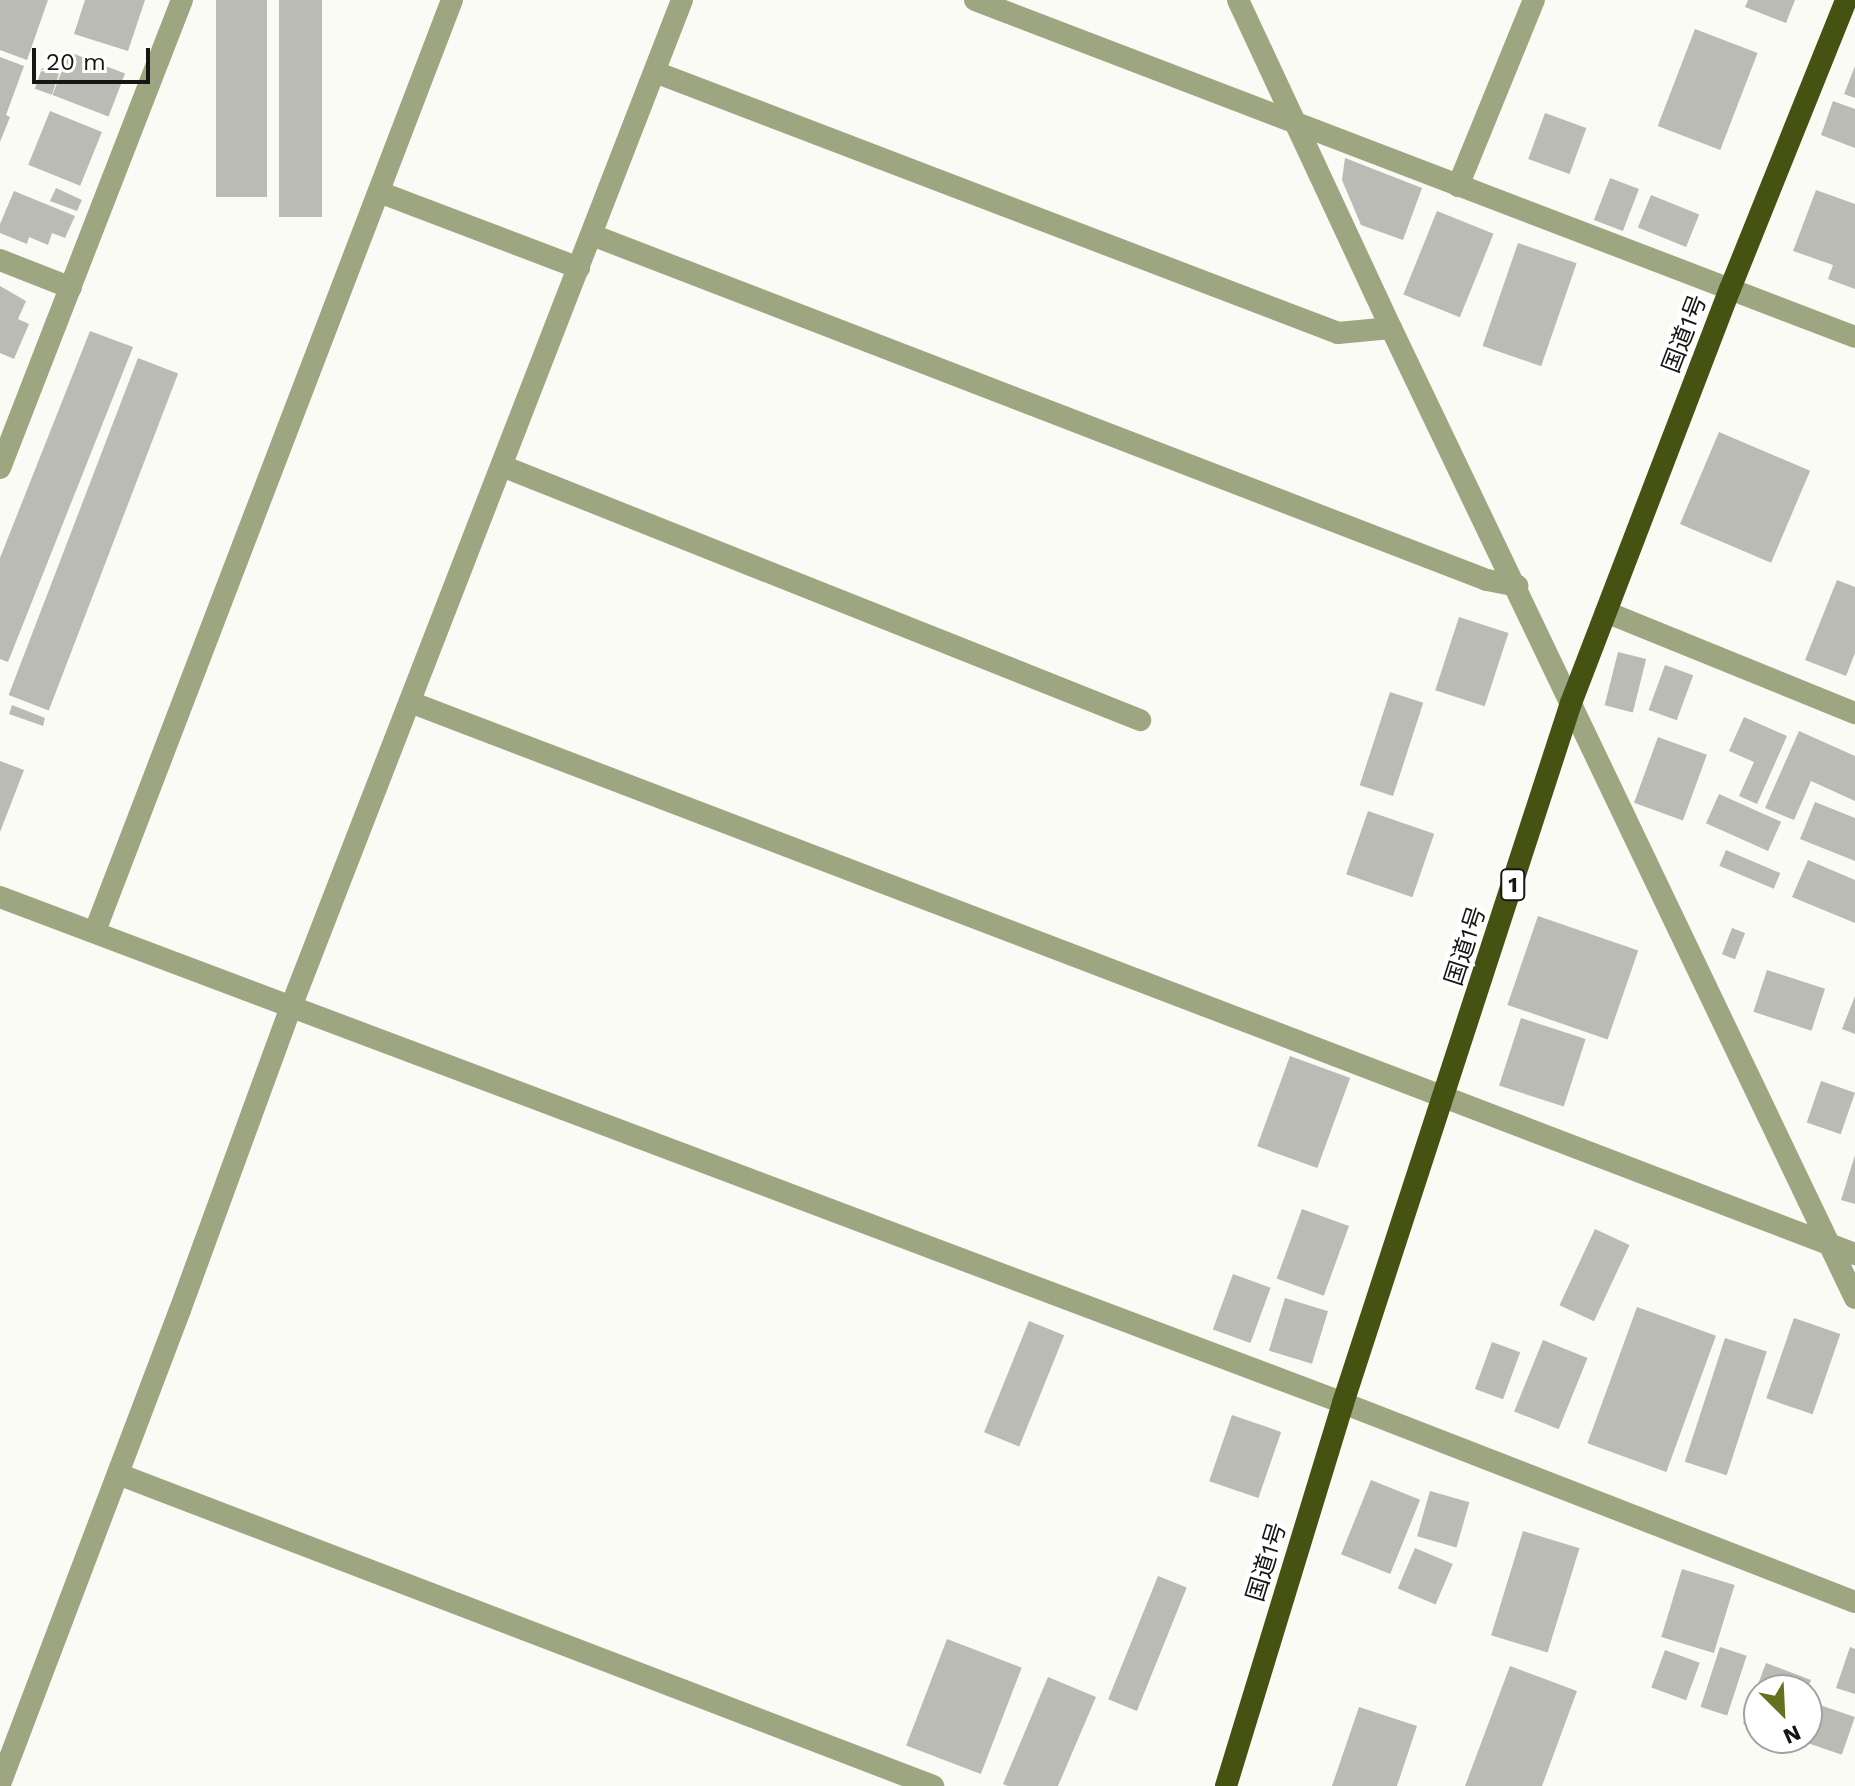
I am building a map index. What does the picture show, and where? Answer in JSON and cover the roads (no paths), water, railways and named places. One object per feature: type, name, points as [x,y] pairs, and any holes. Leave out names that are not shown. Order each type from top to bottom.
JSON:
[{"type":"highway","name":"国道1号","points":[[1226,1786],[1343,1403],[1446,1095],[1571,703],[1730,289],[1846,0]]},
{"type":"street","points":[[0,468],[182,0]]},
{"type":"street","points":[[95,931],[452,0]]},
{"type":"street","points":[[0,1784],[291,1007],[682,0]]},
{"type":"street","points":[[975,0],[1299,127],[1855,337]]},
{"type":"street","points":[[1238,0],[1391,328],[1855,1298]]},
{"type":"street","points":[[1458,186],[1534,0]]},
{"type":"street","points":[[655,72],[1338,333],[1391,328]]},
{"type":"street","points":[[379,192],[579,268]]},
{"type":"street","points":[[592,235],[1487,580],[1517,586]]},
{"type":"street","points":[[0,260],[71,288]]},
{"type":"street","points":[[502,466],[1140,720]]},
{"type":"street","points":[[1606,612],[1855,713]]},
{"type":"street","points":[[410,702],[1446,1095],[1855,1254]]},
{"type":"street","points":[[0,897],[1343,1403],[1855,1602]]},
{"type":"street","points":[[118,1474],[933,1786]]}]
